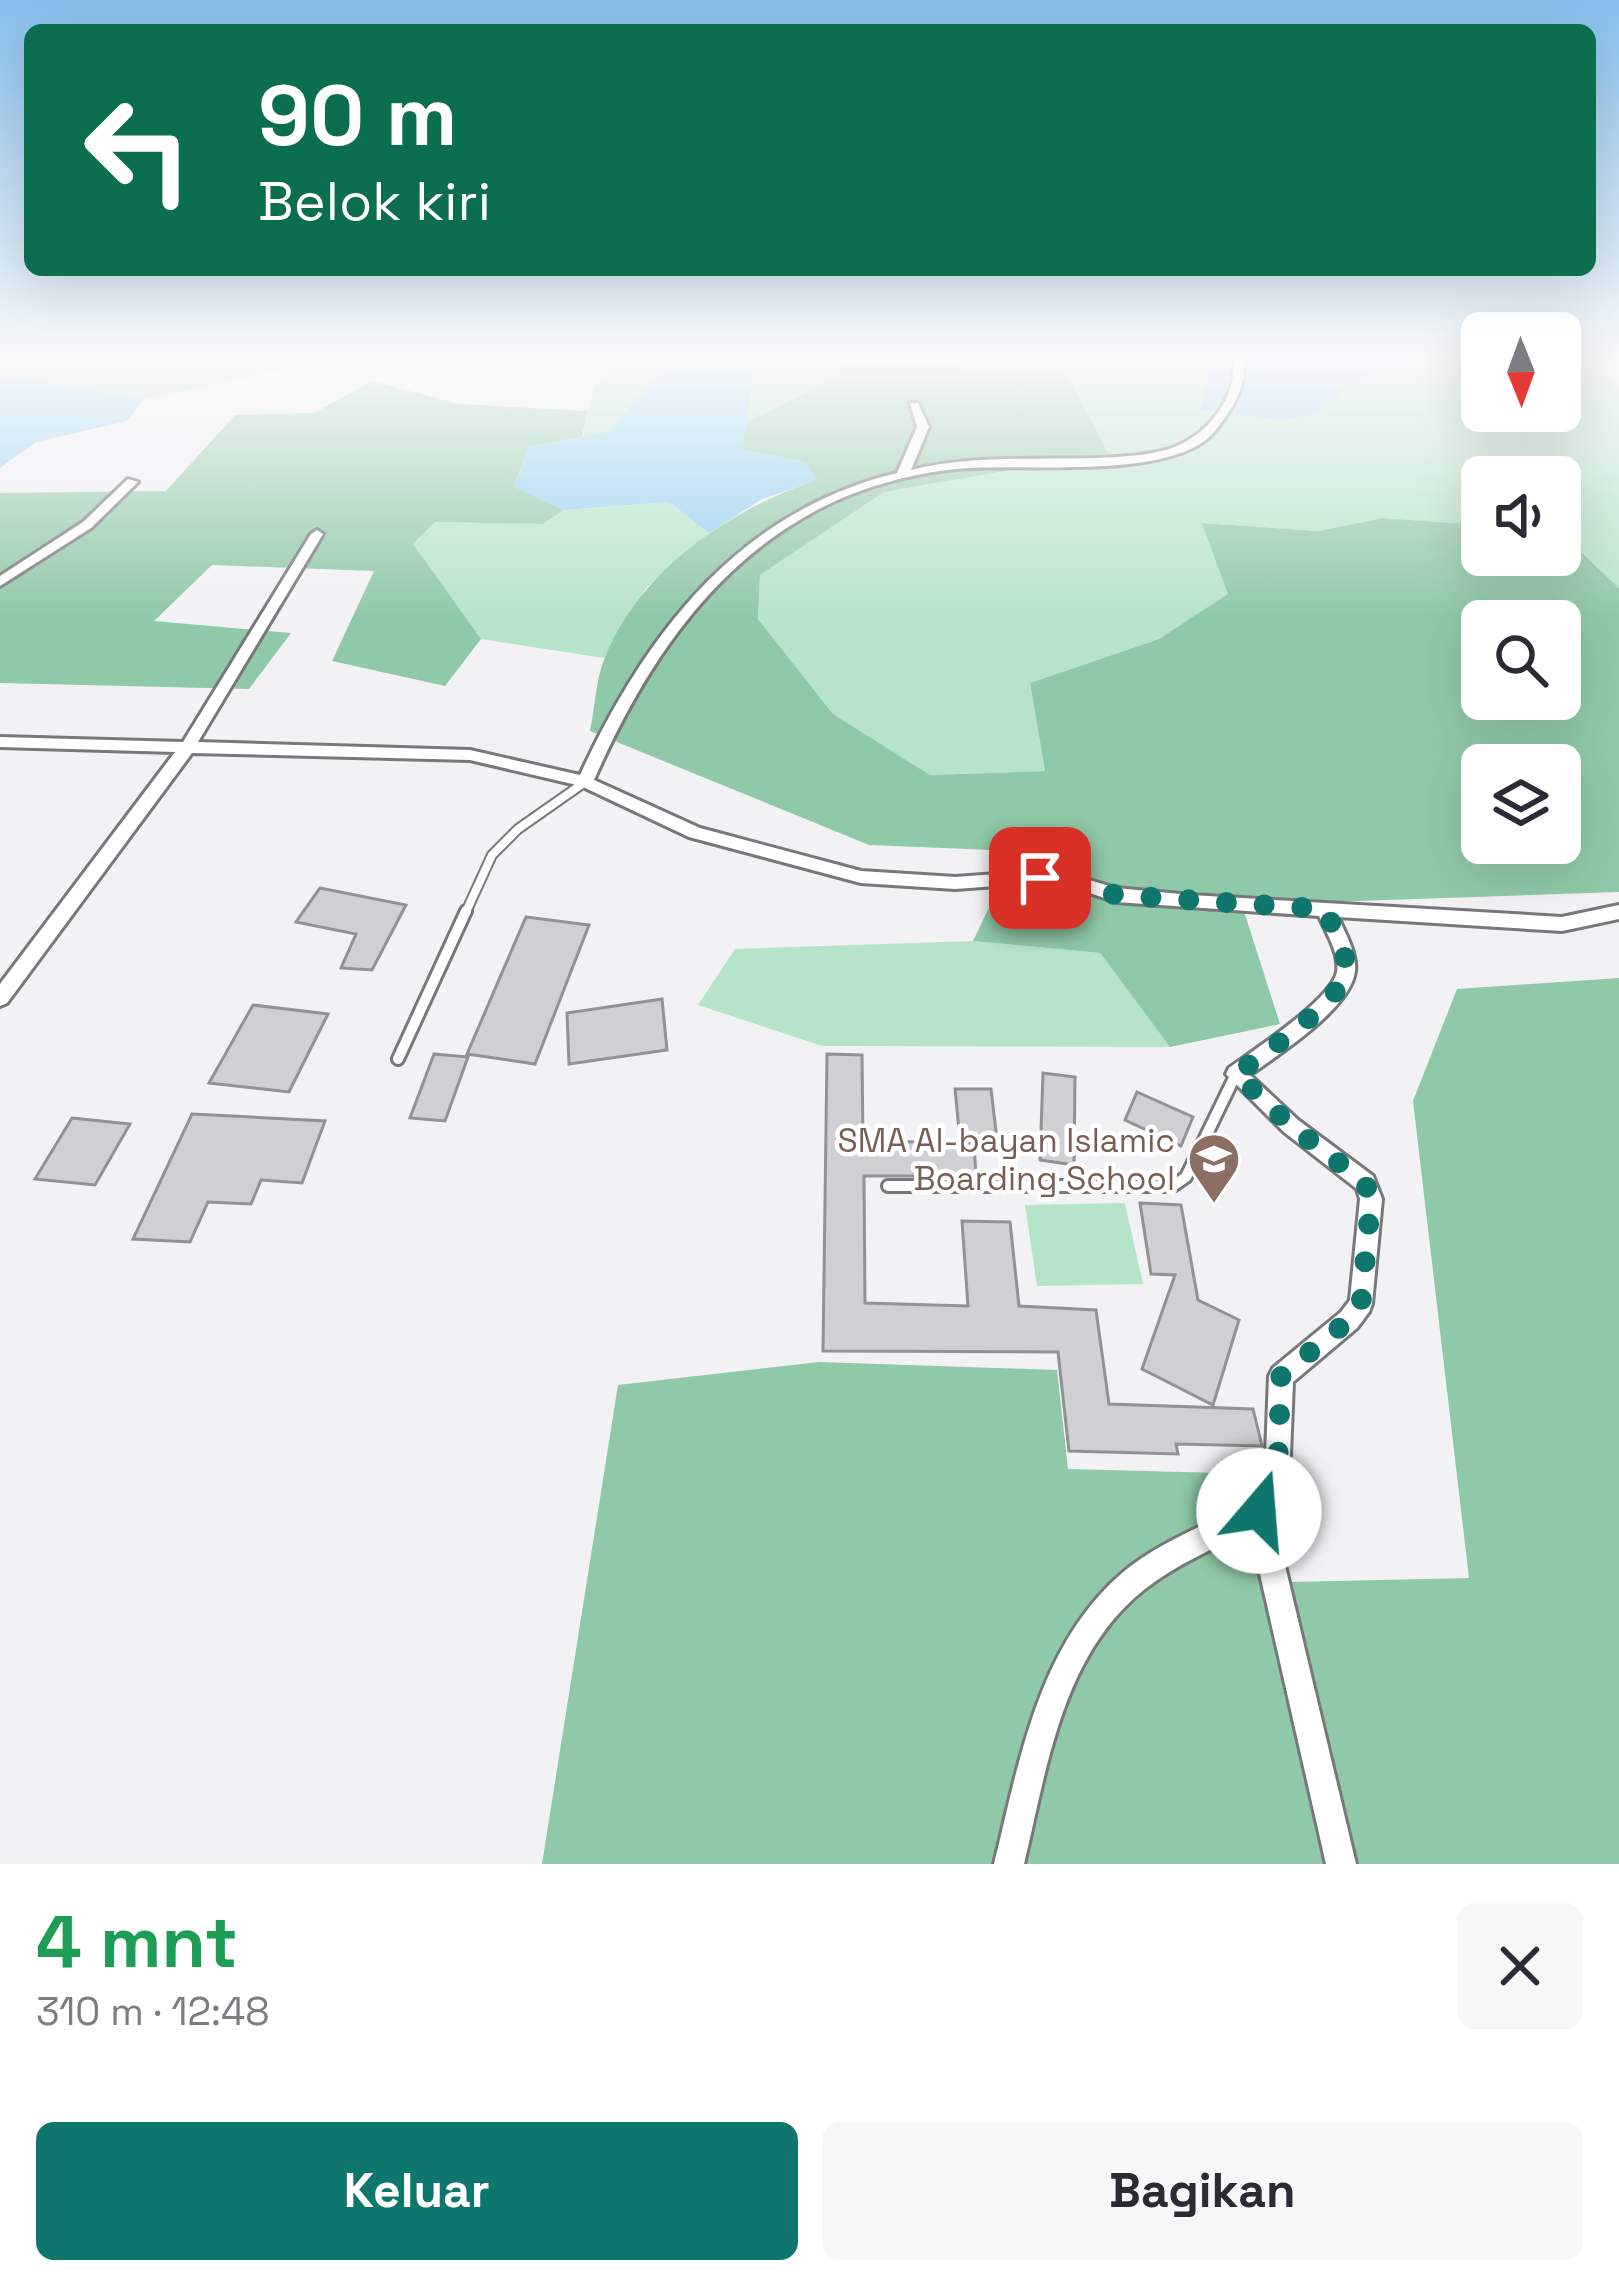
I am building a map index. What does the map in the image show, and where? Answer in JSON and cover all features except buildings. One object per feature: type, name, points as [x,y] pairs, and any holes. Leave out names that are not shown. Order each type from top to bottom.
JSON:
[{"type":"street","points":[[903,474],[915,445]]},
{"type":"street","points":[[585,782],[680,616],[792,515],[838,493],[903,474],[995,463],[1168,453],[1188,445]]},
{"type":"street","points":[[0,581],[87,526],[132,482]]},
{"type":"street","points":[[0,998],[188,745],[317,534]]},
{"type":"street","points":[[0,742],[470,754],[585,782],[695,833],[861,877],[955,883],[1040,878],[1073,881],[1116,895],[1562,924],[1619,912]]},
{"type":"street","points":[[1325,909],[1347,965],[1345,980],[1291,1036],[1236,1074],[1291,1126],[1365,1183],[1371,1199],[1361,1304],[1349,1320],[1281,1376],[1278,1455],[1259,1511],[1341,1864]]},
{"type":"street","points":[[1009,1864],[1054,1695],[1105,1606],[1136,1579],[1259,1511]]},
{"type":"lane","points":[[398,1059],[492,855],[518,829],[585,782]]},
{"type":"lane","points":[[888,1186],[1173,1186],[1186,1177],[1236,1074]]},
{"type":"green space","points":[[208,445],[540,445],[529,447],[514,486],[564,510],[543,524],[435,522],[413,544],[481,639],[445,686],[332,661],[374,571],[212,565],[154,621],[291,633],[249,689],[0,683],[0,493],[166,491]]},
{"type":"green space","points":[[743,445],[1104,445],[1108,453],[884,492],[760,575],[758,619],[833,714],[930,775],[1045,771],[1030,683],[1159,639],[1228,594],[1202,523],[1318,531],[1383,518],[1461,524],[1461,576],[1581,576],[1581,552],[1619,588],[1619,892],[1242,905],[1280,1024],[1170,1047],[1100,953],[973,941],[1016,851],[869,845],[590,731],[605,657],[641,596],[692,546],[721,526],[816,480],[806,462],[742,450]]},
{"type":"green space","points":[[1094,445],[1619,445],[1619,588],[1581,552],[1581,456],[1461,456],[1461,524],[1383,518],[1318,531],[1203,523],[1229,594],[1159,639],[1030,683],[1045,771],[930,775],[833,714],[758,619],[760,575],[884,492],[1108,453]]},
{"type":"green space","points":[[669,502],[709,533],[647,587],[604,658],[481,639],[412,545],[435,522],[543,524],[564,510]]},
{"type":"green space","points":[[973,941],[1100,953],[1170,1047],[822,1046],[698,1005],[735,949]]},
{"type":"green space","points":[[1619,978],[1619,1864],[542,1864],[618,1385],[819,1362],[1057,1370],[1068,1469],[1261,1474],[1291,1582],[1469,1578],[1413,1101],[1457,989]]},
{"type":"green space","points":[[1125,1203],[1143,1284],[1037,1286],[1025,1205]]},
{"type":"water","points":[[0,445],[32,445],[0,468]]},
{"type":"water","points":[[743,445],[742,450],[806,462],[817,480],[762,499],[709,533],[669,502],[564,510],[514,487],[529,447]]},
{"type":"place","name":"SMA Al-bayan Islamic Boarding School","points":[[1214,1205]]},
{"type":"route","points":[[1040,878],[1073,881],[1116,895],[1325,909],[1347,965],[1345,980],[1291,1036],[1236,1074],[1291,1126],[1365,1183],[1371,1199],[1361,1304],[1349,1320],[1281,1376],[1278,1455],[1259,1511]]}]
